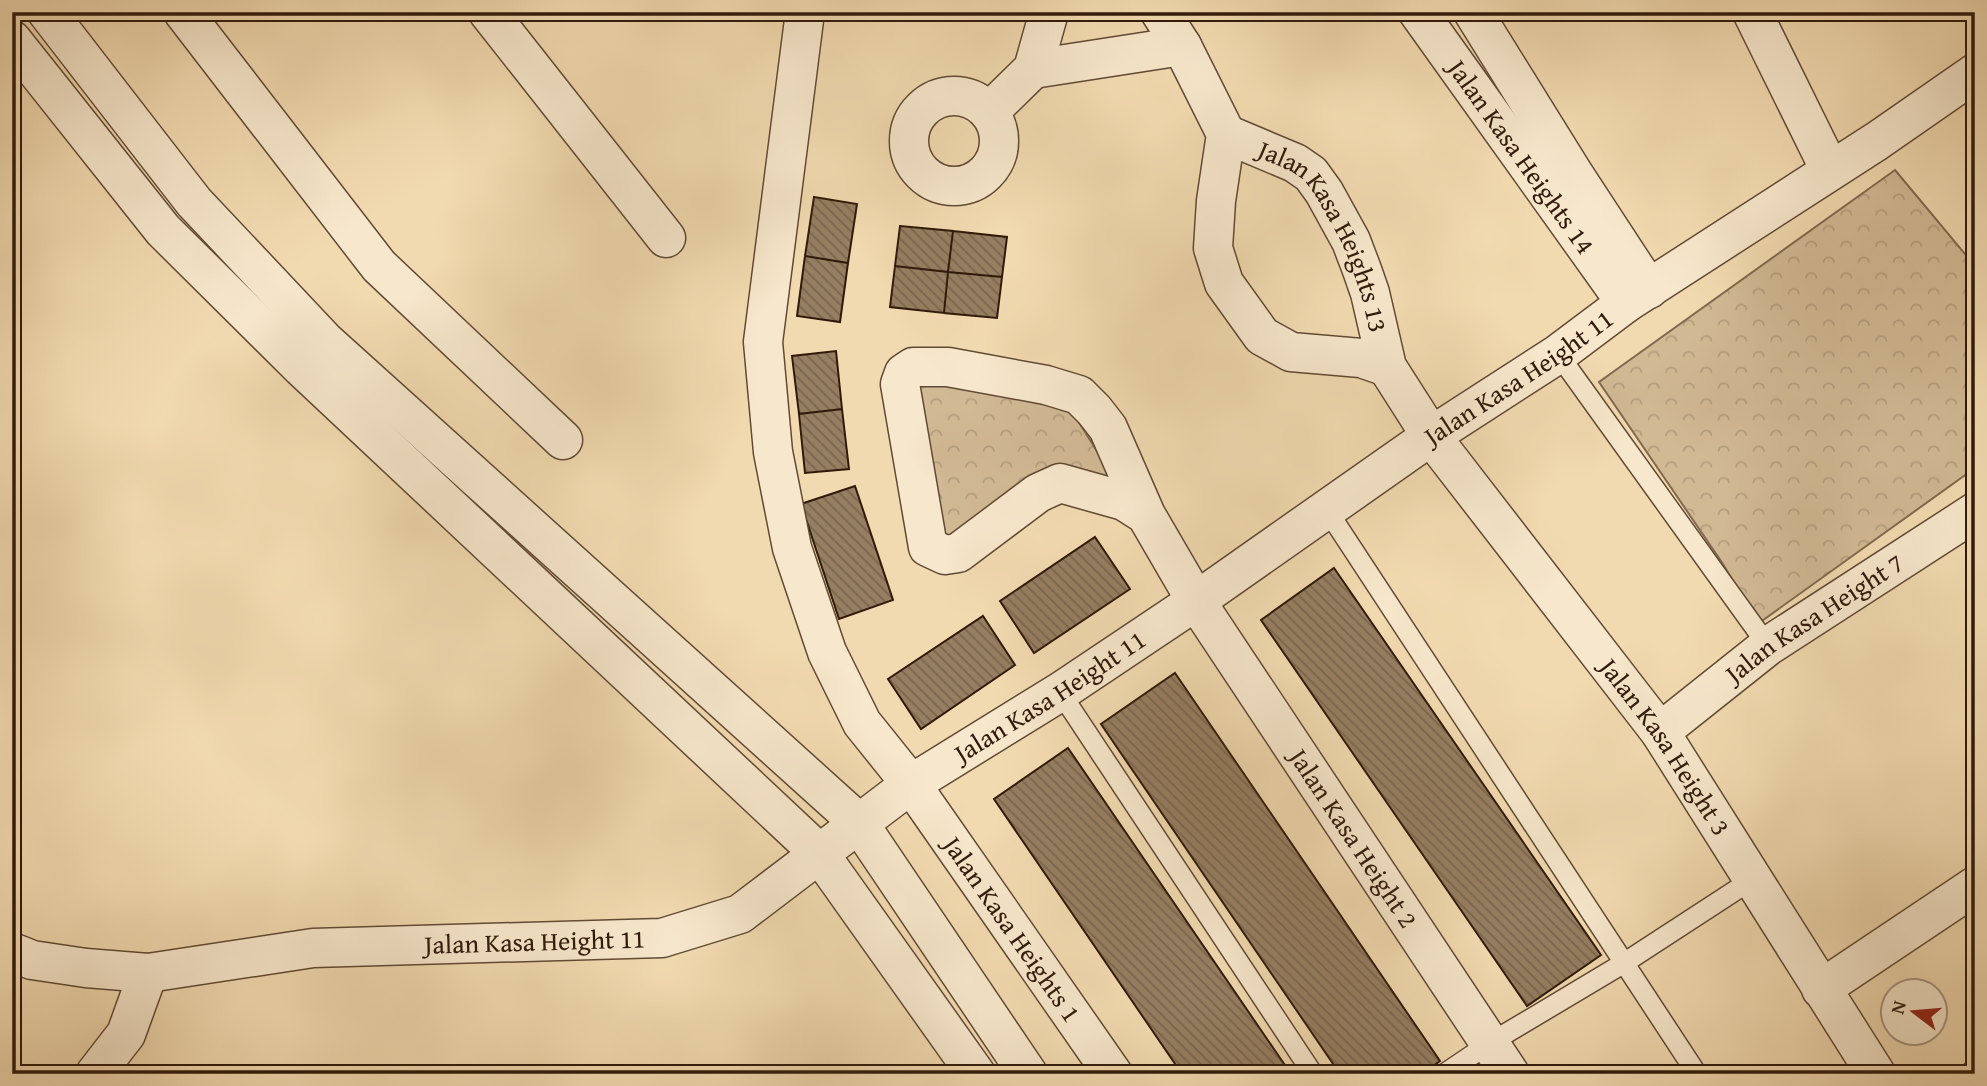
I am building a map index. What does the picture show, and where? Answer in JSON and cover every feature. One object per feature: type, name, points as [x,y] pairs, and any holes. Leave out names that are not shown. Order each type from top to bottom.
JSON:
[{"type":"street","points":[[47,12],[194,202],[325,341],[858,822],[1028,1074]]},
{"type":"street","points":[[183,12],[379,265],[563,440]]},
{"type":"street","points":[[488,12],[666,238]]},
{"type":"street","name":"Jalan Kasa Heights 1","points":[[805,12],[763,342],[773,452],[792,548],[827,652],[862,723],[911,785],[1113,1074]]},
{"type":"street","points":[[989,112],[1033,69],[1049,12]]},
{"type":"street","name":"Jalan Kasa Heights 13","points":[[1160,12],[1182,46],[1226,134],[1216,201],[1213,248],[1224,283],[1262,336],[1291,352],[1361,358],[1387,367]]},
{"type":"street","name":"Jalan Kasa Heights 14","points":[[1418,12],[1563,187],[1638,296]]},
{"type":"street","name":"Jalan Kasa Heights 14","points":[[1473,12],[1563,187]]},
{"type":"street","points":[[1752,12],[1830,170]]},
{"type":"street","points":[[12,40],[163,230],[301,367],[819,853],[976,1074]]},
{"type":"street","points":[[1033,69],[1182,46]]},
{"type":"street","name":"Jalan Kasa Height 11","points":[[12,952],[32,960],[148,973],[313,948],[662,938],[740,914],[858,822],[911,785],[1060,692],[1196,601],[1431,436],[1558,354],[1638,296],[1877,141],[1975,73]]},
{"type":"street","name":"Jalan Kasa Heights 13","points":[[1226,134],[1294,163],[1311,174],[1324,192],[1362,270],[1387,367],[1431,436]]},
{"type":"street","name":"Jalan Kasa Height 2","points":[[1146,515],[1124,501],[1060,483],[1038,493],[958,553],[945,555],[928,547],[900,384],[904,373],[913,367],[948,367],[1046,385],[1079,395],[1094,410],[1108,428],[1146,515],[1196,601],[1510,1074]]},
{"type":"street","name":"Jalan Kasa Height 3","points":[[1431,436],[1660,732],[1876,1074]]},
{"type":"street","name":"Jalan Kasa Height 7","points":[[1660,732],[1768,646],[1975,512]]},
{"type":"street","points":[[1821,989],[1975,886]]},
{"type":"street","points":[[95,1074],[127,1034],[148,973]]},
{"type":"lane","points":[[1558,354],[1768,646]]},
{"type":"lane","points":[[1327,510],[1697,1074]]},
{"type":"lane","points":[[1060,692],[1313,1074]]},
{"type":"lane","points":[[1444,1074],[1490,1042],[1623,963],[1753,879]]},
{"type":"lane","points":[[1968,1074],[1975,1069]]},
{"type":"green space","points":[[1895,170],[1975,266],[1975,468],[1759,623],[1721,561],[1599,382]]},
{"type":"green space","points":[[928,379],[1032,400],[1073,413],[1117,483],[958,537],[937,535],[916,390]]},
{"type":"building","points":[[814,197],[857,204],[848,263],[805,256]]},
{"type":"building","points":[[900,226],[953,231],[948,272],[895,266]]},
{"type":"building","points":[[953,231],[1007,237],[1002,277],[948,272]]},
{"type":"building","points":[[805,256],[848,263],[840,322],[797,316]]},
{"type":"building","points":[[895,266],[948,272],[944,313],[890,307]]},
{"type":"building","points":[[948,272],[1002,277],[997,318],[944,313]]},
{"type":"building","points":[[836,351],[842,409],[799,414],[792,356]]},
{"type":"building","points":[[842,409],[849,469],[805,473],[799,414]]},
{"type":"building","points":[[855,486],[893,600],[839,619],[801,504]]},
{"type":"building","points":[[1095,537],[1130,589],[1034,653],[1000,601]]},
{"type":"building","points":[[1334,568],[1601,955],[1527,1006],[1261,620]]},
{"type":"building","points":[[983,616],[1015,665],[921,729],[888,679]]},
{"type":"building","points":[[1175,673],[1440,1061],[1422,1074],[1340,1074],[1101,724]]},
{"type":"building","points":[[1068,748],[1291,1074],[1182,1074],[994,799]]}]
